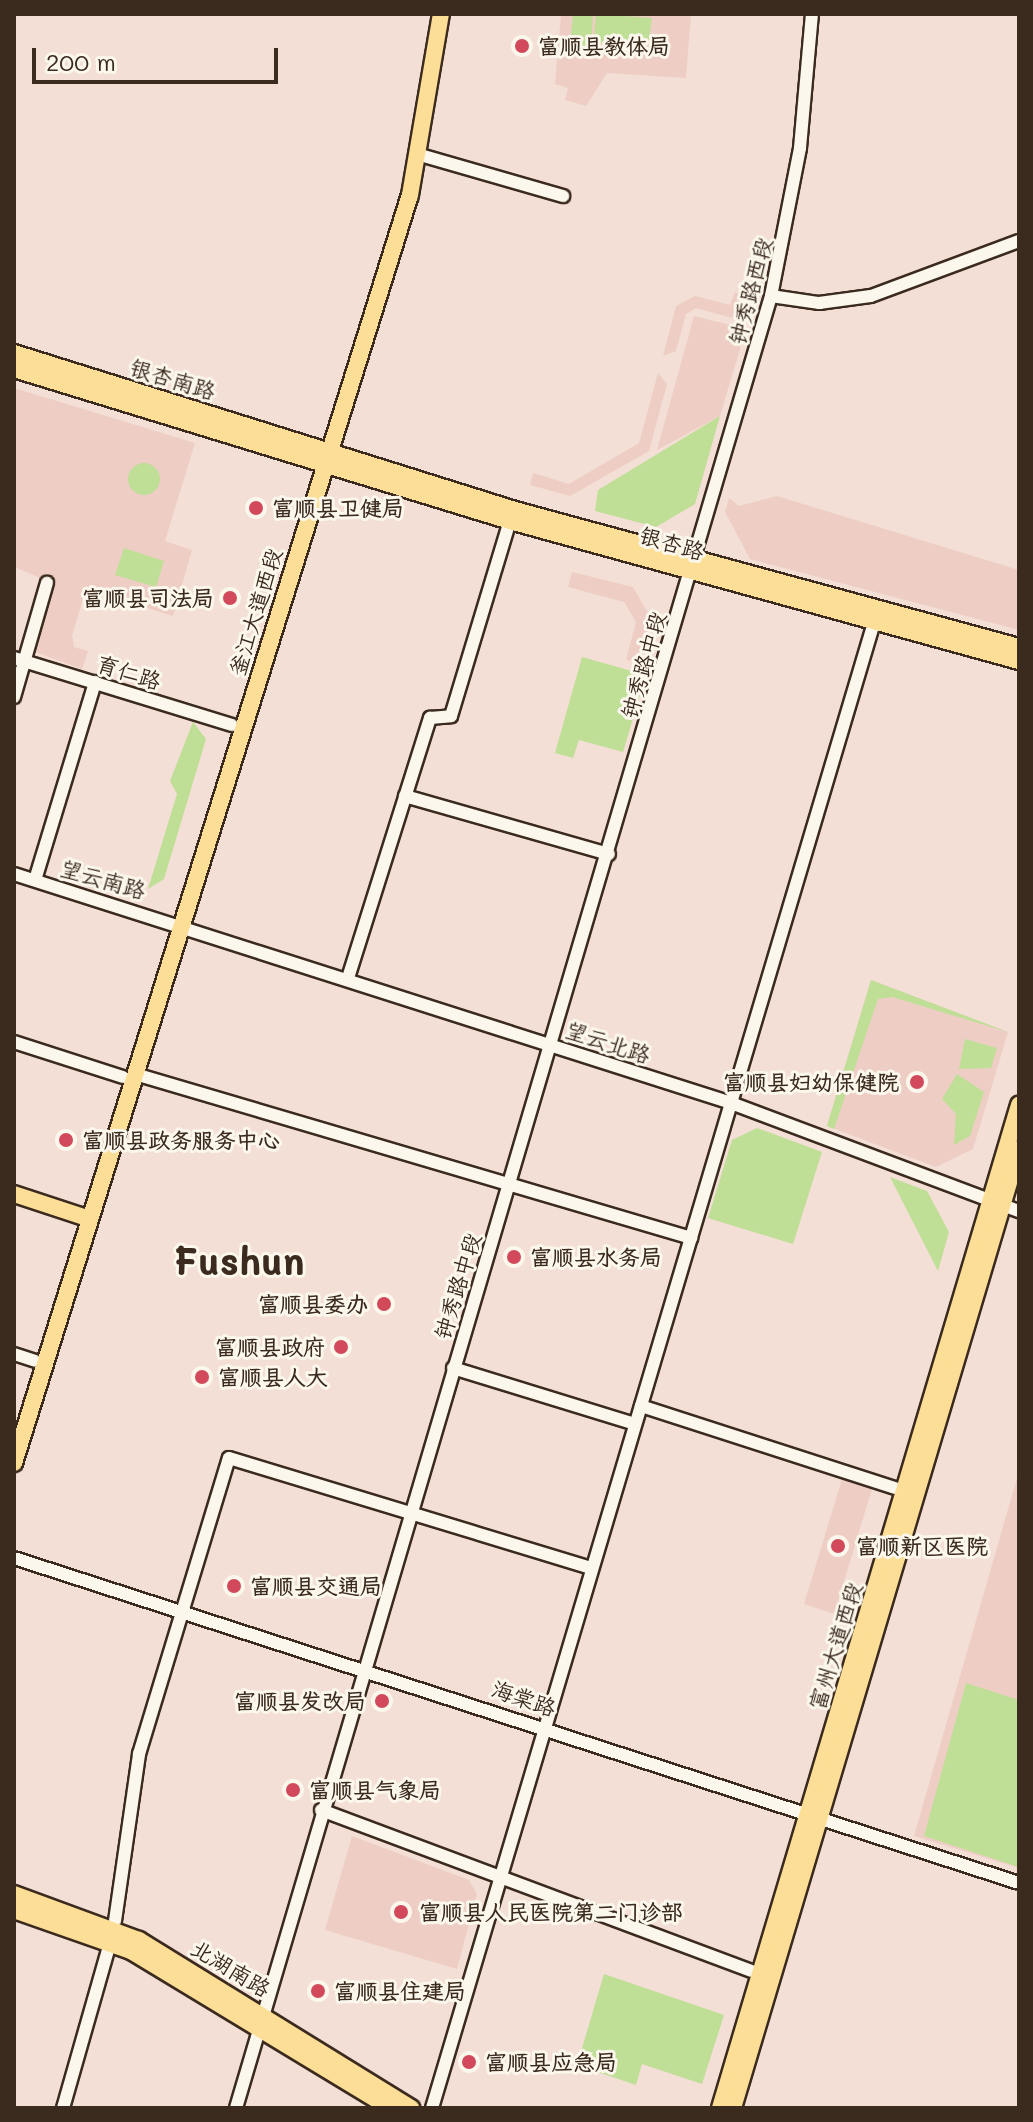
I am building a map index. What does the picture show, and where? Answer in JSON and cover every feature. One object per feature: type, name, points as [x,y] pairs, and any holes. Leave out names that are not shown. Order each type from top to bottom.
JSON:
[{"type":"main road","name":"釜江大道西段","points":[[83,1223],[322,456],[407,165],[431,14]]},
{"type":"main road","name":"釜江大道西段","points":[[176,922],[232,725],[420,155],[441,14]]},
{"type":"main road","name":"银杏南路","points":[[14,353],[322,456]]},
{"type":"main road","name":"银杏南路","points":[[14,369],[322,456]]},
{"type":"main road","name":"银杏路","points":[[322,456],[510,521],[693,566]]},
{"type":"main road","name":"银杏路","points":[[322,456],[1019,661]]},
{"type":"main road","name":"银杏路","points":[[875,618],[1019,647]]},
{"type":"main road","name":"富州大道西段","points":[[733,2108],[813,1821],[996,1203],[1019,1105]]},
{"type":"main road","name":"富州大道西段","points":[[996,1203],[1019,1149]]},
{"type":"main road","points":[[14,1194],[83,1223]]},
{"type":"main road","points":[[14,1206],[83,1223]]},
{"type":"main road","points":[[14,1429],[83,1223]]},
{"type":"main road","points":[[14,1463],[83,1223]]},
{"type":"main road","name":"富州大道西段","points":[[720,2108],[813,1821]]},
{"type":"main road","name":"北湖南路","points":[[14,1894],[126,1934],[194,1971],[259,2019],[349,2076],[411,2108]]},
{"type":"main road","name":"北湖南路","points":[[14,1910],[158,1966],[259,2019]]},
{"type":"main road","points":[[182,1956],[194,1971]]},
{"type":"main road","points":[[158,1966],[168,1980]]},
{"type":"main road","name":"北湖南路","points":[[349,2076],[390,2108]]},
{"type":"street","name":"钟秀路西段","points":[[693,566],[771,296],[798,162],[812,14]]},
{"type":"street","points":[[420,155],[563,196]]},
{"type":"street","points":[[771,296],[819,303],[871,296],[1019,241]]},
{"type":"street","points":[[348,978],[430,718],[451,716],[510,521]]},
{"type":"street","name":"钟秀路中段","points":[[236,2108],[259,2019],[693,566]]},
{"type":"street","points":[[14,697],[19,660],[47,583]]},
{"type":"street","points":[[432,2108],[875,618]]},
{"type":"street","name":"育仁路","points":[[19,660],[232,725]]},
{"type":"street","points":[[35,880],[95,682]]},
{"type":"street","points":[[405,796],[609,854]]},
{"type":"street","name":"望云南路","points":[[14,874],[176,922]]},
{"type":"street","name":"望云北路","points":[[176,922],[731,1103],[1019,1211]]},
{"type":"street","points":[[14,1042],[691,1238]]},
{"type":"street","points":[[14,1354],[35,1361]]},
{"type":"street","points":[[453,1368],[635,1424]]},
{"type":"street","points":[[641,1406],[895,1488]]},
{"type":"street","points":[[115,1921],[139,1754],[229,1458],[592,1568]]},
{"type":"street","name":"海棠路","points":[[14,1558],[364,1666],[546,1726],[813,1821],[1019,1883]]},
{"type":"street","points":[[321,1810],[751,1971]]},
{"type":"street","points":[[63,2108],[108,1950]]},
{"type":"shaded area","points":[[561,14],[691,14],[686,78],[607,73],[586,106],[565,100],[568,88],[555,84]]},
{"type":"shaded area","points":[[735,292],[747,295],[743,309],[732,318],[696,308],[686,314],[676,351],[663,356],[676,306],[695,296],[730,305]]},
{"type":"shaded area","points":[[694,316],[746,329],[720,416],[657,450]]},
{"type":"shaded area","points":[[658,373],[667,384],[649,451],[570,496],[530,485],[533,473],[569,484],[639,443]]},
{"type":"shaded area","points":[[14,388],[195,443],[165,541],[192,550],[173,616],[86,589],[72,636],[74,647],[88,651],[82,669],[35,652],[55,584],[14,567]]},
{"type":"shaded area","points":[[777,496],[1019,570],[1019,630],[750,559],[725,512],[729,498],[739,506]]},
{"type":"shaded area","points":[[572,572],[633,587],[652,620],[640,664],[626,660],[636,622],[624,602],[568,587]]},
{"type":"shaded area","name":"富顺县妇幼保健院","points":[[871,980],[1008,1032],[973,1149],[936,1167],[827,1126]]},
{"type":"shaded area","points":[[1019,1471],[1019,1868],[914,1836]]},
{"type":"shaded area","name":"富顺新区医院","points":[[842,1479],[872,1489],[834,1614],[804,1604]]},
{"type":"shaded area","name":"富顺县人民医院第二门诊部","points":[[352,1836],[469,1880],[477,1894],[457,1969],[325,1930]]},
{"type":"green space","points":[[573,14],[593,14],[591,49],[570,47]]},
{"type":"green space","points":[[596,14],[652,18],[649,41],[638,49],[604,46],[594,37]]},
{"type":"green space","points":[[720,416],[695,504],[656,527],[595,511],[598,490]]},
{"type":"green space","points":[[144,463],[156,467],[160,479],[156,491],[144,495],[132,491],[128,479],[132,467]]},
{"type":"green space","points":[[124,548],[164,561],[156,587],[115,575]]},
{"type":"green space","points":[[582,657],[646,675],[623,752],[579,740],[573,758],[555,753]]},
{"type":"green space","points":[[193,722],[206,739],[164,879],[148,889],[177,794],[170,781]]},
{"type":"green space","points":[[871,980],[1008,1032],[892,997],[878,999],[834,1129],[827,1126]]},
{"type":"green space","points":[[965,1039],[997,1048],[991,1068],[959,1069]]},
{"type":"green space","points":[[957,1074],[984,1092],[970,1136],[954,1145],[956,1114],[942,1099]]},
{"type":"green space","points":[[757,1128],[822,1152],[793,1244],[708,1218],[732,1140]]},
{"type":"green space","points":[[890,1177],[927,1191],[949,1232],[938,1271]]},
{"type":"green space","points":[[966,1683],[1019,1700],[1019,1867],[924,1836]]},
{"type":"green space","points":[[604,1974],[724,2015],[702,2084],[642,2064],[636,2085],[577,2065]]},
{"type":"place","name":"富顺县教体局","points":[[522,46]]},
{"type":"place","name":"富顺县卫健局","points":[[256,508]]},
{"type":"place","name":"富顺县司法局","points":[[230,598]]},
{"type":"place","name":"富顺县妇幼保健院","points":[[917,1082]]},
{"type":"place","name":"富顺县政务服务中心","points":[[66,1140]]},
{"type":"place","name":"富顺县水务局","points":[[514,1257]]},
{"type":"place","name":"富顺县委办","points":[[384,1304]]},
{"type":"place","name":"富顺县政府","points":[[341,1347]]},
{"type":"place","name":"富顺县人大","points":[[202,1377]]},
{"type":"place","name":"富顺新区医院","points":[[838,1546]]},
{"type":"place","name":"富顺县交通局","points":[[234,1586]]},
{"type":"place","name":"富顺县发改局","points":[[382,1701]]},
{"type":"place","name":"富顺县气象局","points":[[293,1790]]},
{"type":"place","name":"富顺县人民医院第二门诊部","points":[[401,1912]]},
{"type":"place","name":"富顺县住建局","points":[[318,1991]]},
{"type":"place","name":"富顺县应急局","points":[[469,2062]]},
{"type":"district","name":"Fushun","points":[[239,1261]]}]
